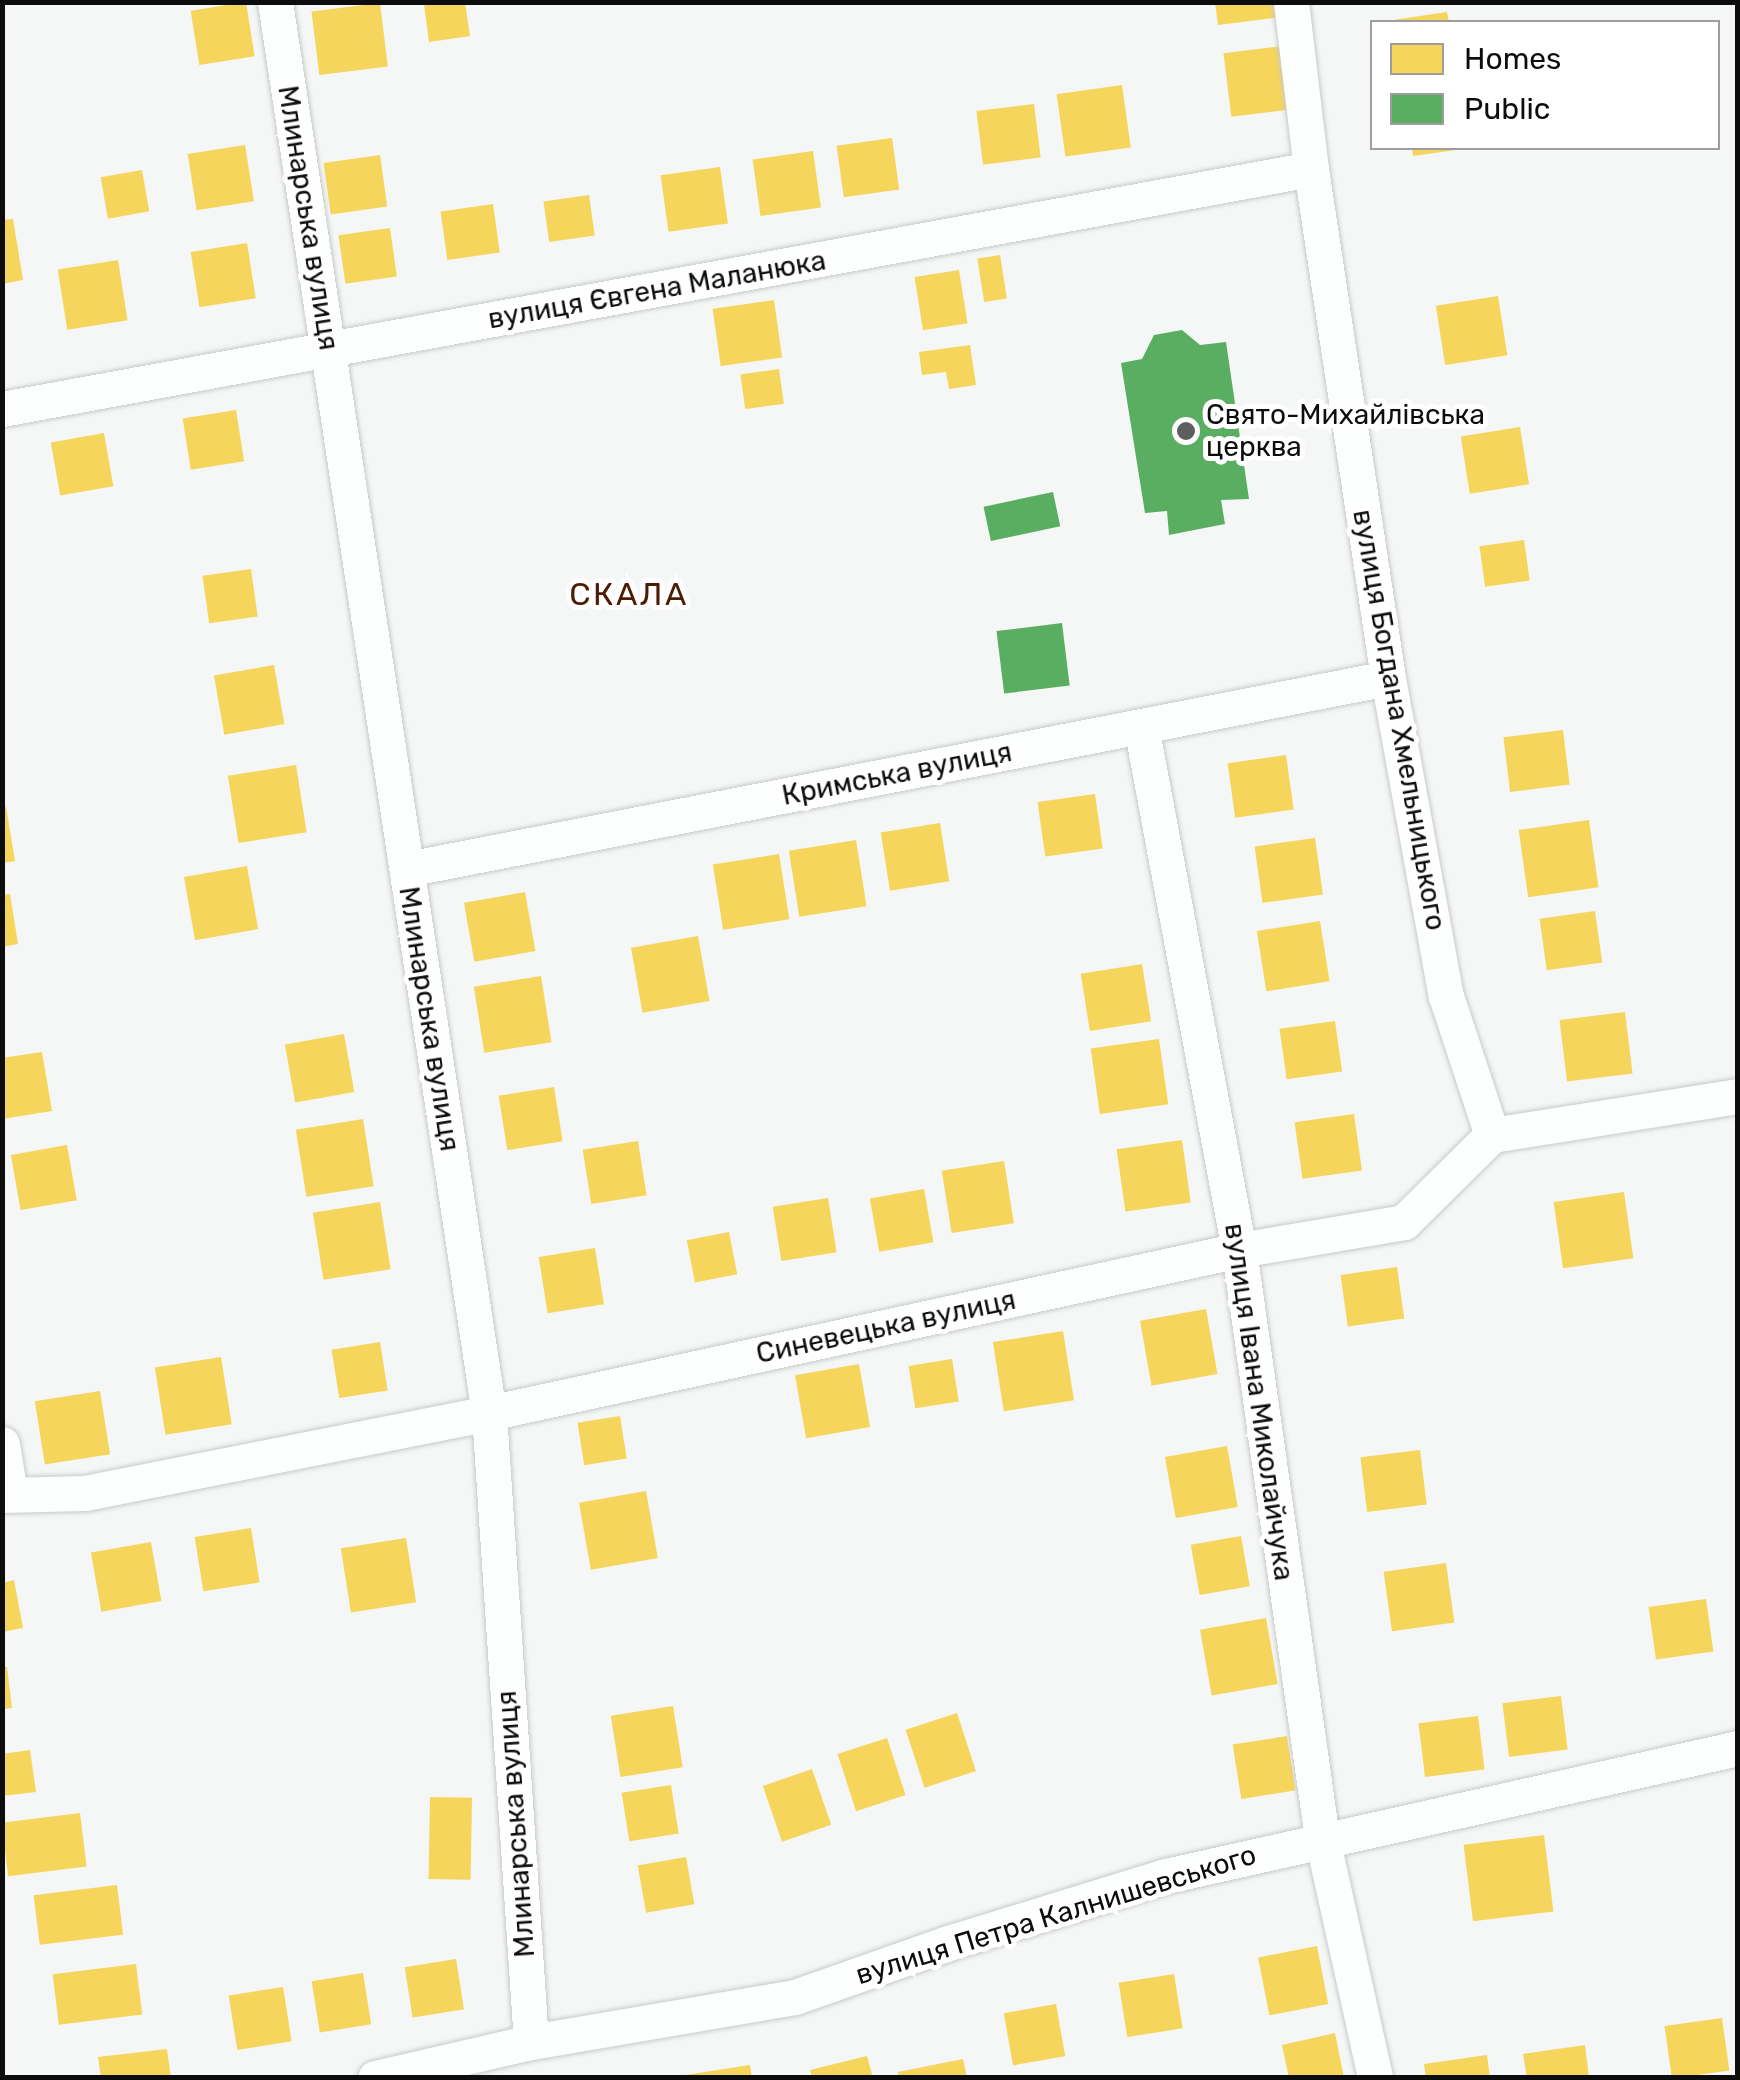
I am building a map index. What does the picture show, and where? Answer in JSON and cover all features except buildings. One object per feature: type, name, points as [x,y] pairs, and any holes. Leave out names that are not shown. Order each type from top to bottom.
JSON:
[{"type":"street","name":"Млинарська вулиця","points":[[275,2],[489,1413],[531,2042]]},
{"type":"street","name":"вулиця Богдана Хмельницького","points":[[1291,2],[1388,678],[1446,996],[1492,1134]]},
{"type":"street","name":"вулиця Євгена Маланюка","points":[[2,409],[1312,169]]},
{"type":"street","name":"Кримська вулиця","points":[[406,869],[1388,678]]},
{"type":"street","name":"вулиця Івана Миколайчука","points":[[1141,726],[1239,1250],[1322,1838],[1375,2078]]},
{"type":"street","points":[[1492,1134],[1738,1096]]},
{"type":"street","name":"Синевецька вулиця","points":[[6,1495],[85,1493],[489,1413],[1239,1250],[1404,1222],[1492,1134]]},
{"type":"street","points":[[2,1444],[6,1495]]},
{"type":"street","name":"вулиця Петра Калнишевського","points":[[374,2078],[531,2042],[795,1997],[948,1943],[1166,1876],[1322,1838],[1738,1748]]},
{"type":"place","name":"Свято-Михайлівська церква","points":[[1186,431]]},
{"type":"district","name":"СКАЛА","points":[[629,594]]}]
